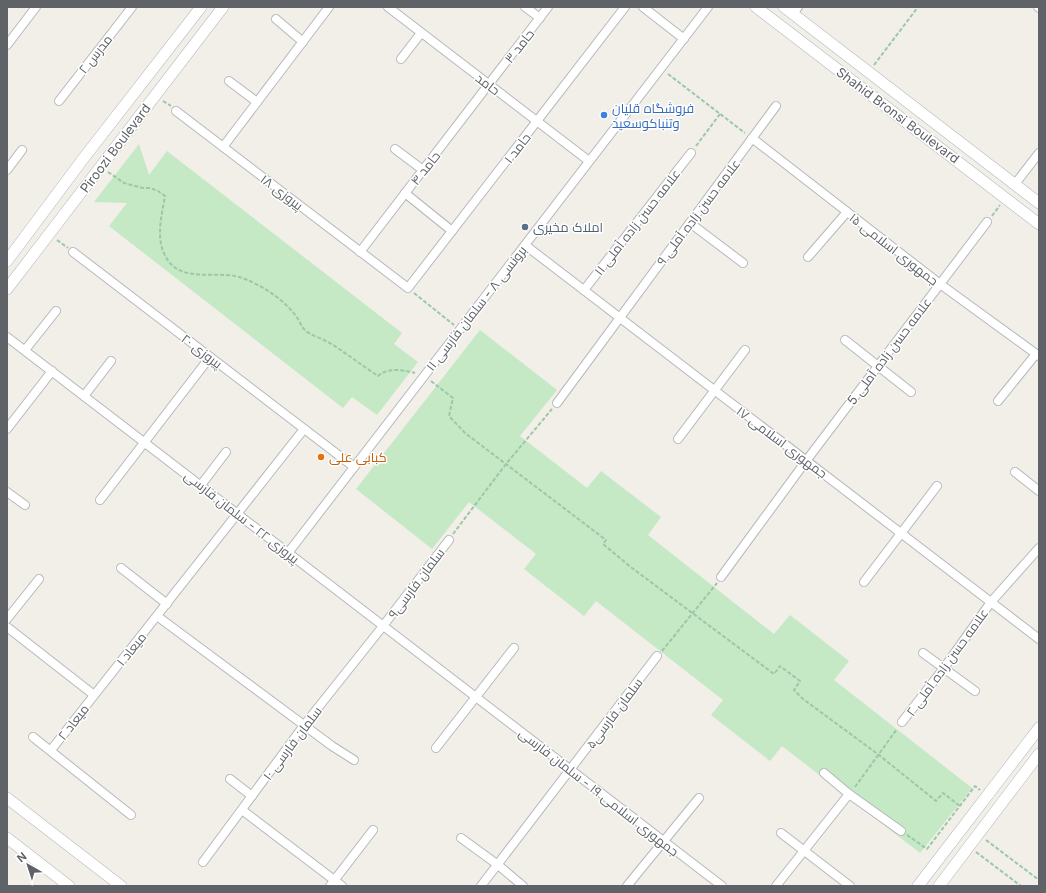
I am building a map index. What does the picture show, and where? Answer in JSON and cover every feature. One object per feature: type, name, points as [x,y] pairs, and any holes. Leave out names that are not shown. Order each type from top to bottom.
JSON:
[{"type":"street","points":[[7,45],[36,7]]},
{"type":"street","name":"مدرس ۲","points":[[59,100],[132,7]]},
{"type":"street","name":"Piroozi Boulevard","points":[[7,261],[83,159],[201,7]]},
{"type":"street","name":"Piroozi Boulevard","points":[[7,290],[223,7]]},
{"type":"street","points":[[223,146],[329,7]]},
{"type":"street","name":"حامد","points":[[388,7],[589,161]]},
{"type":"street","points":[[525,7],[540,18]]},
{"type":"street","name":"حامد ۳","points":[[489,84],[548,7]]},
{"type":"street","name":"حامد ۱","points":[[408,288],[625,7]]},
{"type":"street","points":[[643,7],[684,38]]},
{"type":"street","name":"برونسی ۸ - سلمان فارسی ۱۱","points":[[288,553],[708,7]]},
{"type":"street","name":"Shahid Bronsi Boulevard","points":[[756,7],[1039,224]]},
{"type":"street","name":"Shahid Bronsi Boulevard","points":[[791,9],[869,72],[1039,203]]},
{"type":"street","points":[[276,20],[303,42]]},
{"type":"street","points":[[401,59],[422,33]]},
{"type":"street","points":[[230,81],[257,102]]},
{"type":"street","name":"حامد ۴","points":[[360,252],[489,84]]},
{"type":"street","name":"علامه حسن زاده آملی ۹","points":[[557,404],[776,106]]},
{"type":"street","name":"پیروزی ۱۸","points":[[176,111],[408,288]]},
{"type":"street","name":"جمهوری اسلامی ۱۵","points":[[752,138],[940,284],[1037,355]]},
{"type":"street","points":[[395,149],[424,170]]},
{"type":"street","points":[[7,170],[22,150]]},
{"type":"street","name":"علامه حسن زاده آملی ۱۱","points":[[584,290],[691,153]]},
{"type":"street","points":[[1014,184],[1039,153]]},
{"type":"street","points":[[405,193],[452,231]]},
{"type":"street","points":[[808,257],[847,212]]},
{"type":"street","points":[[690,222],[743,263]]},
{"type":"street","name":"علامه حسن زاده آملی 5","points":[[721,577],[806,461],[987,222]]},
{"type":"street","name":"جمهوری اسلامی ۱۷","points":[[525,245],[1039,640]]},
{"type":"street","name":"پیروزی ۲۰","points":[[74,252],[354,467]]},
{"type":"street","points":[[25,350],[56,311]]},
{"type":"street","name":"پیروزی ۲۲ - سلمان فارسی","points":[[7,337],[476,697]]},
{"type":"street","points":[[845,340],[911,392]]},
{"type":"street","points":[[678,439],[745,350]]},
{"type":"street","points":[[998,401],[1037,355]]},
{"type":"street","points":[[100,500],[210,357]]},
{"type":"street","points":[[84,396],[111,361]]},
{"type":"street","points":[[7,429],[52,371]]},
{"type":"street","name":"میعاد ۱","points":[[94,695],[158,616],[304,429]]},
{"type":"street","points":[[201,485],[226,452]]},
{"type":"street","points":[[1015,472],[1039,491]]},
{"type":"street","points":[[864,582],[937,486]]},
{"type":"street","points":[[7,492],[24,505]]},
{"type":"street","name":"سلمان فارسی۹","points":[[383,626],[449,540]]},
{"type":"street","name":"علامه حسن زاده آملی ۲","points":[[902,722],[944,668],[991,602],[1039,548]]},
{"type":"street","points":[[120,568],[167,604]]},
{"type":"street","points":[[7,618],[39,579]]},
{"type":"street","points":[[158,616],[305,724],[332,746],[354,760]]},
{"type":"street","name":"سلمان فارسی ۱۰","points":[[203,862],[305,724],[383,626]]},
{"type":"street","points":[[7,627],[94,695]]},
{"type":"street","points":[[436,748],[514,648]]},
{"type":"street","points":[[923,653],[975,691]]},
{"type":"street","name":"سلمان فارسی۵","points":[[481,886],[658,656]]},
{"type":"street","name":"میعاد ۲","points":[[51,750],[94,695]]},
{"type":"street","name":"جمهوری اسلامی ۱۹ - سلمان فارسی","points":[[476,697],[722,886]]},
{"type":"street","points":[[918,886],[1039,728]]},
{"type":"street","points":[[33,737],[131,815]]},
{"type":"street","points":[[939,886],[1039,754]]},
{"type":"street","points":[[824,773],[849,794],[901,831]]},
{"type":"street","points":[[230,779],[252,796]]},
{"type":"street","points":[[776,886],[849,794]]},
{"type":"street","points":[[7,798],[121,886]]},
{"type":"street","points":[[627,886],[699,798]]},
{"type":"street","points":[[242,810],[333,883],[342,886]]},
{"type":"street","points":[[333,883],[372,830]]},
{"type":"street","points":[[782,833],[850,886]]},
{"type":"street","points":[[7,838],[69,886]]},
{"type":"street","points":[[461,838],[498,865],[523,886]]},
{"type":"path","points":[[869,72],[918,7]]},
{"type":"path","points":[[660,68],[752,138]]},
{"type":"path","points":[[156,95],[176,111]]},
{"type":"path","points":[[691,153],[720,114]]},
{"type":"path","points":[[101,166],[124,183],[150,188],[158,191],[164,196],[159,222],[161,246],[170,263],[177,268],[194,274],[227,274],[238,276],[257,284],[280,300],[298,318],[304,330],[327,342],[378,376],[393,370],[405,371],[424,376],[454,398],[449,416],[465,433],[606,540],[603,544],[632,568],[774,674],[780,666],[800,681],[794,690],[804,699],[879,755],[936,801],[943,793],[960,806]]},
{"type":"path","points":[[987,222],[1005,198]]},
{"type":"path","points":[[49,234],[74,252]]},
{"type":"path","points":[[408,288],[460,330]]},
{"type":"path","points":[[449,540],[506,464],[557,404]]},
{"type":"path","points":[[658,656],[721,577]]},
{"type":"path","points":[[849,794],[902,722]]},
{"type":"path","points":[[901,831],[927,849],[975,786],[987,795]]},
{"type":"path","points":[[978,834],[1039,880]]},
{"type":"path","points":[[969,846],[1022,886]]},
{"type":"green space","points":[[139,144],[149,175],[167,151],[402,333],[394,344],[418,362],[377,415],[352,397],[343,408],[109,226],[127,203],[94,202]]},
{"type":"green space","points":[[480,330],[557,390],[520,436],[587,488],[601,471],[661,517],[648,535],[774,634],[790,615],[849,661],[834,680],[972,788],[920,853],[782,746],[770,761],[711,715],[723,700],[596,601],[584,616],[524,569],[536,554],[469,502],[432,549],[356,489]]},
{"type":"place","name":"فروشگاه قلیان وتنباکوسعید","points":[[604,115]]},
{"type":"place","name":"املاک مخیری","points":[[525,227]]},
{"type":"place","name":"کبابی علی","points":[[321,457]]}]
